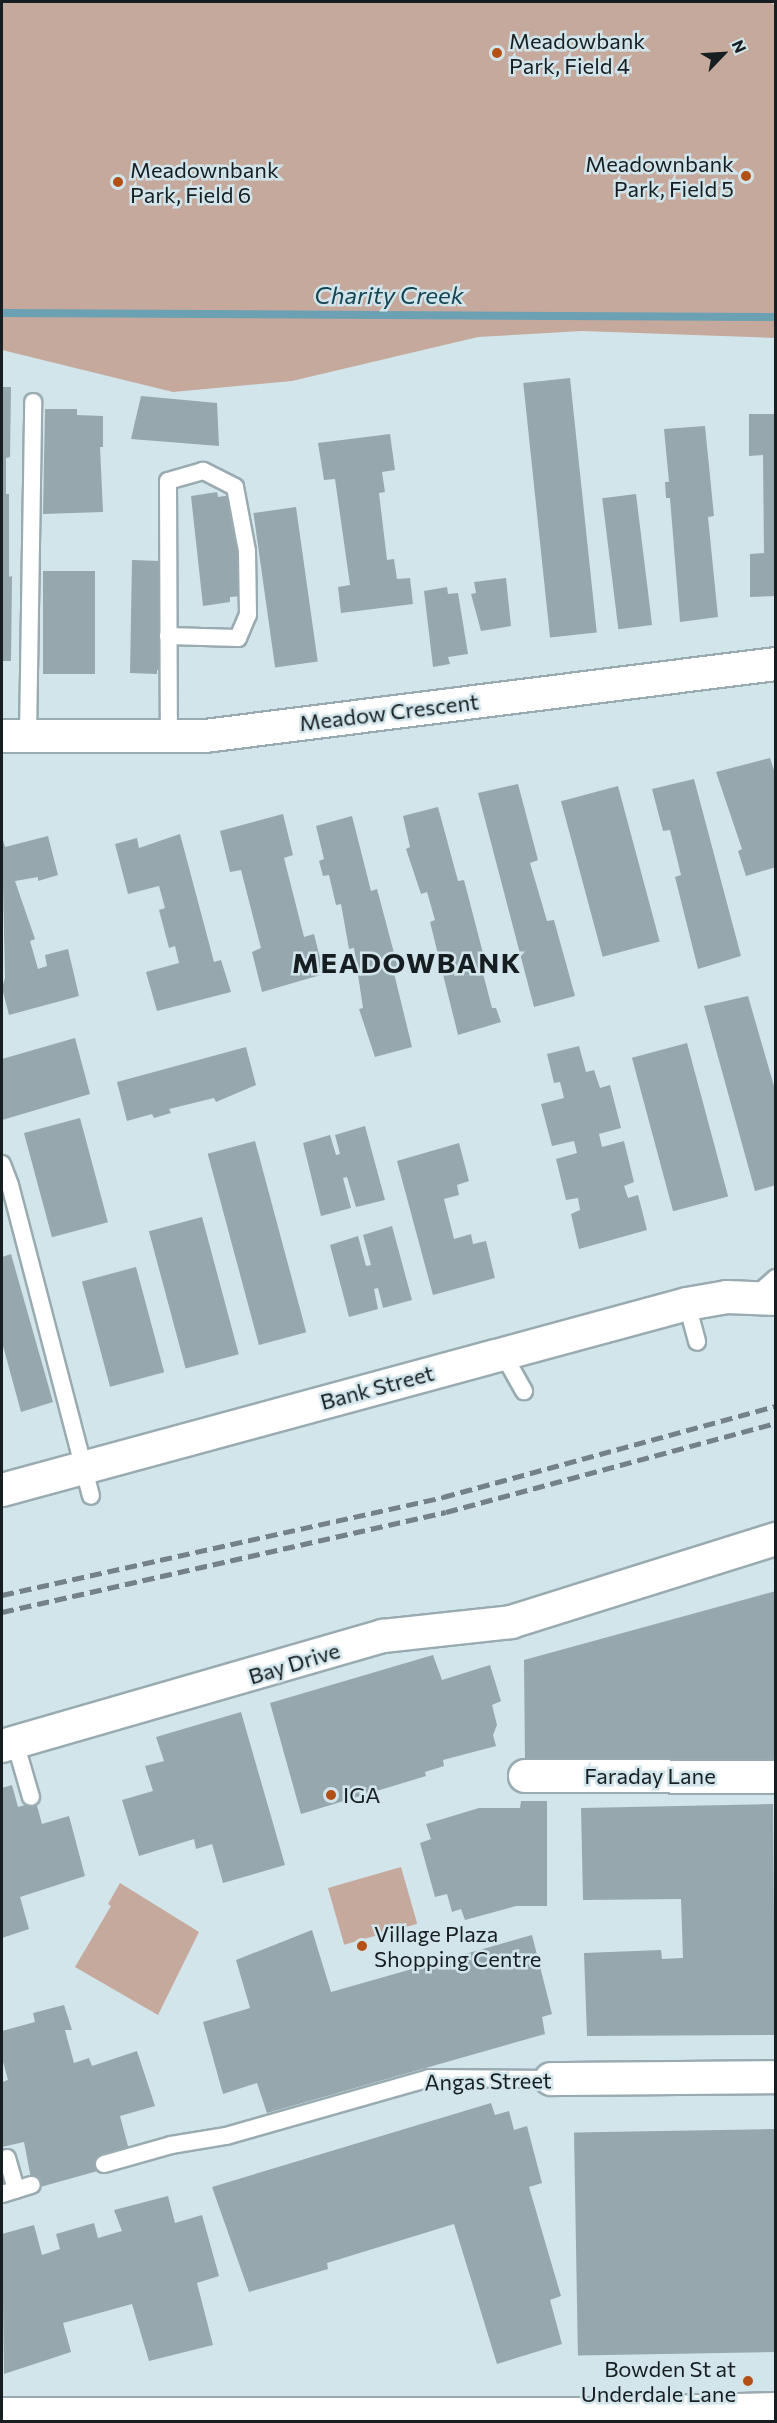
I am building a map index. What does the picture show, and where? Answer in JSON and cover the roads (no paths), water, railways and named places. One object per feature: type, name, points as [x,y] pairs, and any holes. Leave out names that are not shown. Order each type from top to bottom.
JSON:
[{"type":"street","name":"Meadow Crescent","points":[[15,736],[205,736],[776,664]]},
{"type":"street","name":"Meadow Crescent","points":[[2,751],[210,751],[776,684]]},
{"type":"street","name":"Bank Street","points":[[2,1490],[87,1482],[502,1352],[687,1305],[769,1291]]},
{"type":"street","name":"Bay Drive","points":[[8,1744],[383,1636],[511,1622],[591,1599],[667,1570],[776,1539]]},
{"type":"street","name":"Bay Drive","points":[[591,1599],[671,1587],[776,1560]]},
{"type":"street","name":"Faraday Lane","points":[[525,1776],[776,1777]]},
{"type":"street","name":"Angas Street","points":[[551,2079],[776,2077]]},
{"type":"street","points":[[3,2416],[594,2414],[776,2409]]},
{"type":"lane","points":[[15,736],[33,402]]},
{"type":"lane","points":[[168,636],[238,638],[248,615],[246,551],[235,487],[203,471],[168,481],[168,636],[169,736]]},
{"type":"lane","points":[[2,1164],[10,1185],[87,1482]]},
{"type":"lane","points":[[687,1305],[697,1342]]},
{"type":"lane","points":[[502,1352],[524,1391]]},
{"type":"lane","points":[[8,1744],[32,1797]]},
{"type":"lane","name":"Angas Street","points":[[104,2164],[171,2145],[226,2136],[429,2078],[551,2079]]},
{"type":"lane","points":[[7,2158],[17,2190]]},
{"type":"waterway","name":"Charity Creek","points":[[2,313],[776,317]]},
{"type":"railway","points":[[2,1595],[443,1497],[776,1406]]},
{"type":"railway","points":[[2,1612],[446,1512],[776,1423]]},
{"type":"place","name":"Meadowbank Park, Field 4","points":[[497,53]]},
{"type":"place","name":"Meadownbank Park, Field 5","points":[[746,176]]},
{"type":"place","name":"Meadownbank Park, Field 6","points":[[118,182]]},
{"type":"place","name":"IGA","points":[[331,1795]]},
{"type":"place","name":"Village Plaza Shopping Centre","points":[[362,1946]]},
{"type":"place","name":"Bowden St at Underdale Lane","points":[[748,2381]]},
{"type":"district","name":"MEADOWBANK","points":[[407,962]]}]
